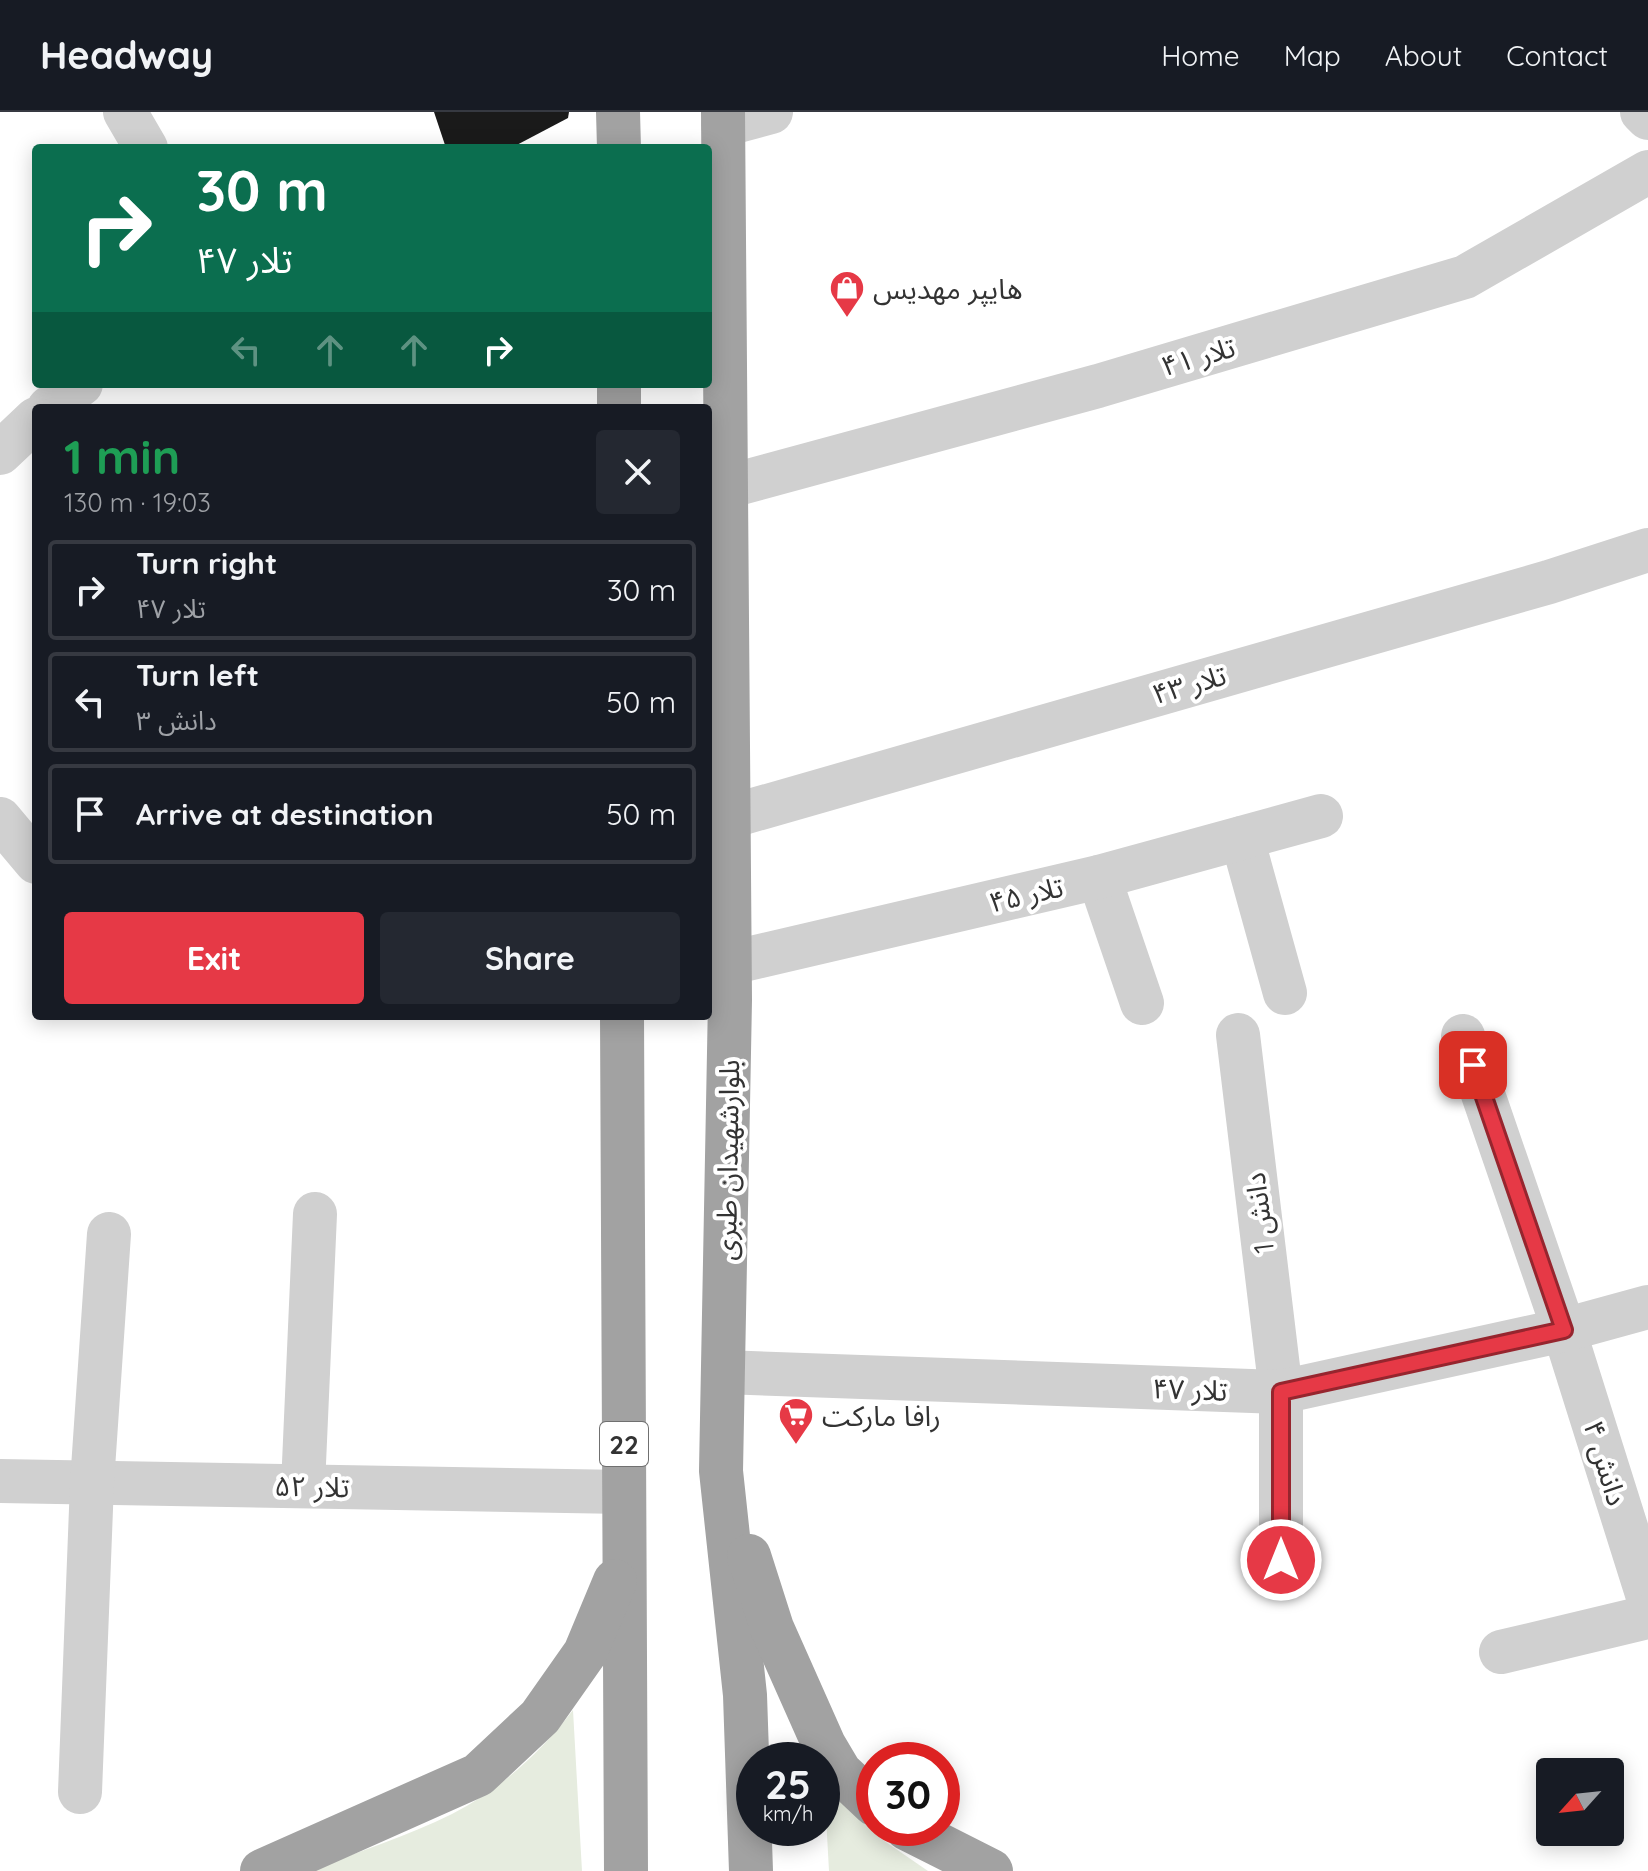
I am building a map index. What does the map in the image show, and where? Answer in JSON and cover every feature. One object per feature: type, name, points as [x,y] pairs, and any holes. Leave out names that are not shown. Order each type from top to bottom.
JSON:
[{"type":"highway","points":[[618,112],[619,144]]},
{"type":"highway","name":"بلوارشهیدان طبری","points":[[723,118],[730,963],[721,1471],[745,1695],[751,1871]]},
{"type":"highway","name":"22","points":[[622,1020],[626,1871]]},
{"type":"highway","points":[[721,1471],[772,1628],[824,1745],[840,1772],[856,1787]]},
{"type":"highway","points":[[262,1871],[478,1775],[540,1717],[585,1653],[624,1560]]},
{"type":"highway","points":[[942,1846],[991,1871]]},
{"type":"street","points":[[125,112],[144,144]]},
{"type":"street","points":[[723,118],[771,112]]},
{"type":"street","points":[[1642,112],[1648,118]]},
{"type":"street","name":"تلار ۴۱","points":[[726,487],[1098,386],[1465,277],[1648,172]]},
{"type":"street","points":[[54,404],[76,388]]},
{"type":"street","points":[[0,453],[32,423]]},
{"type":"street","name":"تلار ۴۳","points":[[729,817],[1549,582],[1648,550]]},
{"type":"street","name":"تلار ۴۵","points":[[730,963],[1099,877],[1321,816]]},
{"type":"street","points":[[0,819],[32,857]]},
{"type":"street","points":[[1242,838],[1285,993]]},
{"type":"street","points":[[1099,877],[1142,1003]]},
{"type":"street","name":"دانش 1","points":[[1238,1035],[1281,1392],[1281,1560]]},
{"type":"street","name":"دانش ۴","points":[[1463,1036],[1564,1330],[1648,1597]]},
{"type":"street","points":[[303,1486],[315,1214]]},
{"type":"street","points":[[80,1792],[92,1483],[109,1234]]},
{"type":"street","name":"تلار ۴۷","points":[[723,1372],[1281,1392],[1564,1330],[1648,1307]]},
{"type":"street","name":"تلار ۵۲","points":[[0,1481],[624,1492]]},
{"type":"street","points":[[1501,1652],[1648,1617]]},
{"type":"shaded area","points":[[573,1710],[582,1871],[309,1871],[418,1830],[470,1804],[519,1768]]},
{"type":"shaded area","points":[[840,1797],[856,1813],[856,1846],[892,1846],[928,1871],[829,1871],[828,1846],[840,1846]]},
{"type":"building","points":[[434,112],[569,112],[568,118],[519,144],[445,144]]},
{"type":"place","name":"هایپر مهدیس","points":[[847,319]]},
{"type":"place","name":"رافا مارکت","points":[[796,1446]]},
{"type":"route","points":[[1281,1560],[1281,1392],[1564,1330],[1473,1065]]}]
